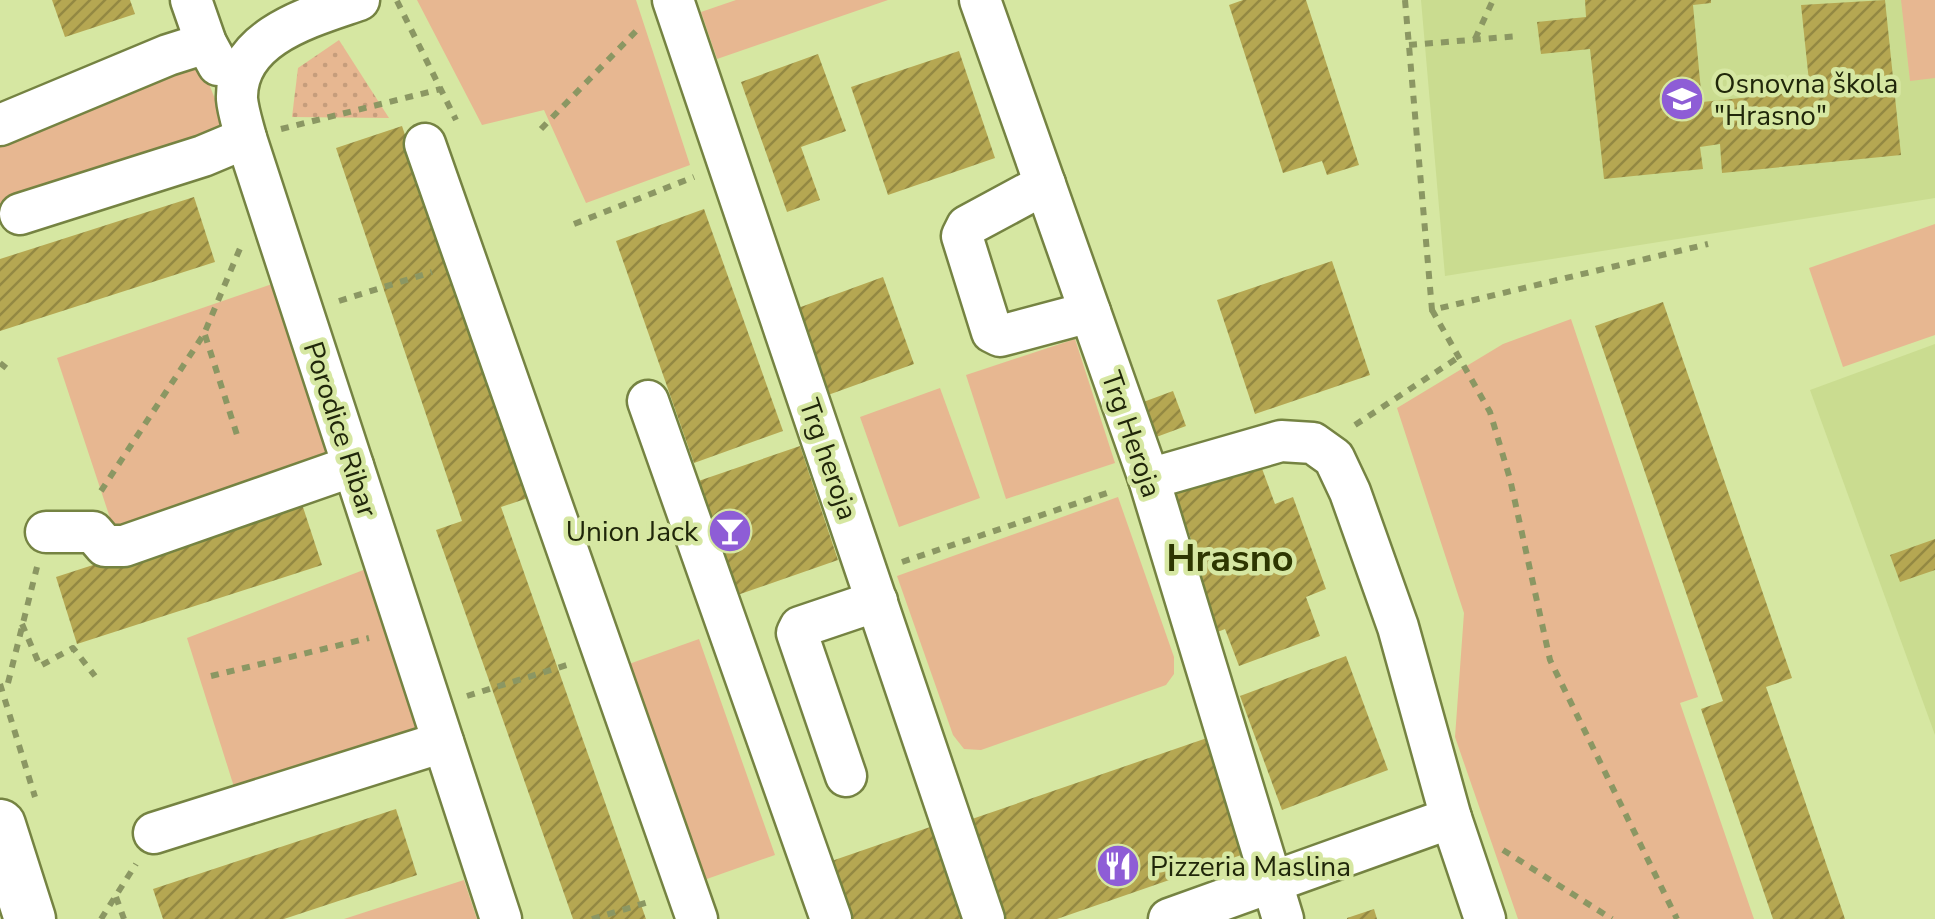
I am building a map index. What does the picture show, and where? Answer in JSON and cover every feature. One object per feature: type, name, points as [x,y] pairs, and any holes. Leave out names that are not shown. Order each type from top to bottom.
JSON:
[{"type":"main road","points":[[0,825],[30,919]]},
{"type":"street","name":"Porodice Ribar","points":[[191,0],[206,43],[237,97],[246,138],[500,919]]},
{"type":"street","points":[[237,97],[243,69],[274,33],[360,0]]},
{"type":"street","name":"Trg Heroja","points":[[980,0],[1149,479],[1278,901]]},
{"type":"street","name":"Trg heroja","points":[[662,8],[872,587],[984,919]]},
{"type":"street","points":[[0,125],[206,43]]},
{"type":"street","points":[[442,135],[467,262],[692,905]]},
{"type":"street","points":[[20,214],[203,156],[246,138]]},
{"type":"street","points":[[1045,184],[968,226],[962,236],[992,332],[1000,336],[1090,312]]},
{"type":"street","points":[[648,401],[831,919]]},
{"type":"street","points":[[1149,479],[1281,441],[1313,443],[1334,458],[1398,627],[1450,818],[1485,919]]},
{"type":"street","points":[[46,532],[93,532],[105,546],[124,546],[353,466]]},
{"type":"street","points":[[846,776],[796,633],[800,627],[872,587]]},
{"type":"street","points":[[154,833],[437,725]]},
{"type":"street","points":[[1169,919],[1278,901],[1450,818]]},
{"type":"path","points":[[397,0],[442,90],[442,135]]},
{"type":"path","points":[[1405,0],[1432,310],[1490,412],[1550,660],[1678,919]]},
{"type":"path","points":[[1475,40],[1493,0]]},
{"type":"path","points":[[541,129],[662,8]]},
{"type":"path","points":[[1409,45],[1519,36]]},
{"type":"path","points":[[246,138],[442,90]]},
{"type":"path","points":[[574,224],[701,174]]},
{"type":"path","points":[[101,491],[204,334],[242,244]]},
{"type":"path","points":[[1432,310],[1708,244]]},
{"type":"path","points":[[303,312],[467,262]]},
{"type":"path","points":[[204,334],[238,438]]},
{"type":"path","points":[[1322,450],[1458,357]]},
{"type":"path","points":[[0,363],[10,371]]},
{"type":"path","points":[[872,587],[1149,479]]},
{"type":"path","points":[[8,683],[46,532]]},
{"type":"path","points":[[22,624],[40,666],[73,648],[95,676]]},
{"type":"path","points":[[212,676],[369,638]]},
{"type":"path","points":[[437,725],[604,653]]},
{"type":"path","points":[[1450,818],[1612,919]]},
{"type":"path","points":[[100,919],[154,833]]},
{"type":"path","points":[[116,896],[124,919]]},
{"type":"path","points":[[592,919],[692,905]]},
{"type":"shaded area","points":[[417,0],[636,0],[690,165],[586,203],[544,110],[482,125]]},
{"type":"shaded area","points":[[736,0],[888,0],[717,59],[701,12]]},
{"type":"shaded area","name":"Osnovna škola \"Hrasno\"","points":[[1421,0],[1935,0],[1935,198],[1445,276]]},
{"type":"shaded area","points":[[1901,0],[1935,0],[1935,78],[1910,81]]},
{"type":"shaded area","points":[[339,40],[389,118],[292,117],[298,68]]},
{"type":"shaded area","points":[[200,61],[226,127],[0,210],[0,136]]},
{"type":"shaded area","points":[[1935,224],[1935,335],[1843,367],[1809,268]]},
{"type":"shaded area","points":[[275,283],[329,454],[116,536],[57,358]]},
{"type":"shaded area","points":[[1571,319],[1698,697],[1680,703],[1754,919],[1518,919],[1455,737],[1464,613],[1397,408],[1503,344]]},
{"type":"shaded area","points":[[1075,339],[1115,463],[1006,499],[966,375]]},
{"type":"shaded area","points":[[1935,344],[1935,735],[1810,390]]},
{"type":"shaded area","points":[[940,388],[980,498],[899,527],[860,417]]},
{"type":"shaded area","points":[[1118,497],[1174,657],[1174,674],[1166,685],[981,750],[964,749],[953,735],[897,576]]},
{"type":"shaded area","points":[[366,569],[419,730],[235,790],[187,638]]},
{"type":"shaded area","points":[[699,639],[775,855],[704,880],[629,664]]},
{"type":"shaded area","points":[[464,880],[477,919],[344,919]]},
{"type":"building","points":[[52,0],[130,0],[135,14],[65,37]]},
{"type":"building","points":[[1243,0],[1306,0],[1359,165],[1327,175],[1322,161],[1283,173],[1229,5]]},
{"type":"building","points":[[1585,0],[1711,0],[1693,5],[1702,102],[1810,91],[1801,5],[1885,0],[1901,155],[1722,173],[1720,144],[1700,147],[1703,169],[1604,179],[1590,49],[1541,54],[1537,22],[1586,17]]},
{"type":"building","points":[[959,51],[995,158],[888,195],[851,87]]},
{"type":"building","points":[[818,54],[846,131],[801,147],[820,200],[787,212],[741,82]]},
{"type":"building","points":[[402,126],[528,498],[501,507],[646,919],[573,919],[436,530],[462,521],[336,148]]},
{"type":"building","points":[[194,197],[215,262],[0,331],[0,259]]},
{"type":"building","points":[[704,209],[783,431],[694,463],[616,241]]},
{"type":"building","points":[[1332,261],[1370,375],[1255,414],[1217,300]]},
{"type":"building","points":[[883,277],[914,364],[828,395],[798,308]]},
{"type":"building","points":[[1663,302],[1792,678],[1766,687],[1845,919],[1773,919],[1701,709],[1723,701],[1595,326]]},
{"type":"building","points":[[1173,391],[1186,426],[1151,439],[1138,404]]},
{"type":"building","points":[[800,446],[838,560],[723,600],[684,486]]},
{"type":"building","points":[[1257,455],[1275,504],[1293,497],[1326,589],[1306,597],[1320,636],[1239,666],[1225,629],[1215,633],[1183,545],[1192,542],[1172,486]]},
{"type":"building","points":[[300,498],[322,565],[77,644],[56,577]]},
{"type":"building","points":[[1935,539],[1935,570],[1900,582],[1890,555]]},
{"type":"building","points":[[1346,656],[1388,770],[1282,810],[1240,696]]},
{"type":"building","points":[[1207,738],[1247,853],[1057,919],[1006,919],[972,819]]},
{"type":"building","points":[[396,809],[417,875],[284,919],[163,919],[153,889]]},
{"type":"building","points":[[933,826],[965,919],[839,919],[820,865]]},
{"type":"building","points":[[1374,909],[1377,919],[1347,919],[1347,918]]},
{"type":"place","name":"Osnovna škola \"Hrasno\"","points":[[1682,99]]},
{"type":"place","name":"Union Jack","points":[[730,531]]},
{"type":"place","name":"Pizzeria Maslina","points":[[1118,866]]},
{"type":"district","name":"Hrasno","points":[[1230,558]]}]
